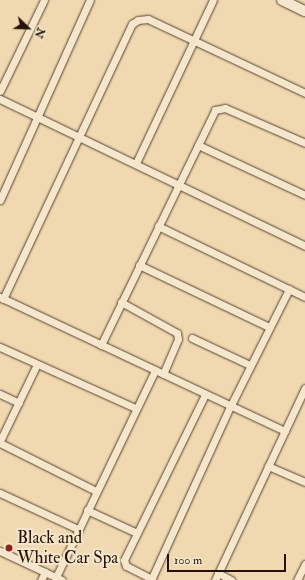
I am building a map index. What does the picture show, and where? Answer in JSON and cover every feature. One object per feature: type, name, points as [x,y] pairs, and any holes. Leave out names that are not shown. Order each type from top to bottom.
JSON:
[{"type":"street","points":[[0,91],[44,0]]},
{"type":"street","points":[[0,200],[90,0]]},
{"type":"street","points":[[136,163],[213,0]]},
{"type":"street","points":[[282,0],[305,11]]},
{"type":"street","points":[[285,431],[230,407],[1,298],[132,24],[138,20],[148,19],[194,39],[305,93]]},
{"type":"street","points":[[0,99],[136,163],[305,246]]},
{"type":"street","points":[[101,345],[215,110],[221,107],[305,143]]},
{"type":"street","points":[[198,145],[305,195]]},
{"type":"street","points":[[158,226],[305,297]]},
{"type":"street","points":[[139,265],[268,328]]},
{"type":"street","points":[[205,395],[137,533],[125,563],[152,579],[230,407],[268,328],[289,289]]},
{"type":"street","points":[[121,302],[177,333],[178,339],[162,374]]},
{"type":"street","points":[[192,338],[250,365]]},
{"type":"street","points":[[0,347],[135,408]]},
{"type":"street","points":[[37,364],[0,442],[96,491]]},
{"type":"street","points":[[0,551],[59,578],[78,529],[154,370]]},
{"type":"street","points":[[232,580],[216,577],[305,388]]},
{"type":"street","points":[[0,394],[19,403]]},
{"type":"street","points":[[268,466],[305,482]]},
{"type":"street","points":[[0,493],[78,529]]},
{"type":"street","points":[[87,510],[137,533]]},
{"type":"street","points":[[297,580],[305,564]]},
{"type":"street","points":[[41,580],[44,572]]},
{"type":"place","name":"Black and White Car Spa","points":[[9,548]]}]
